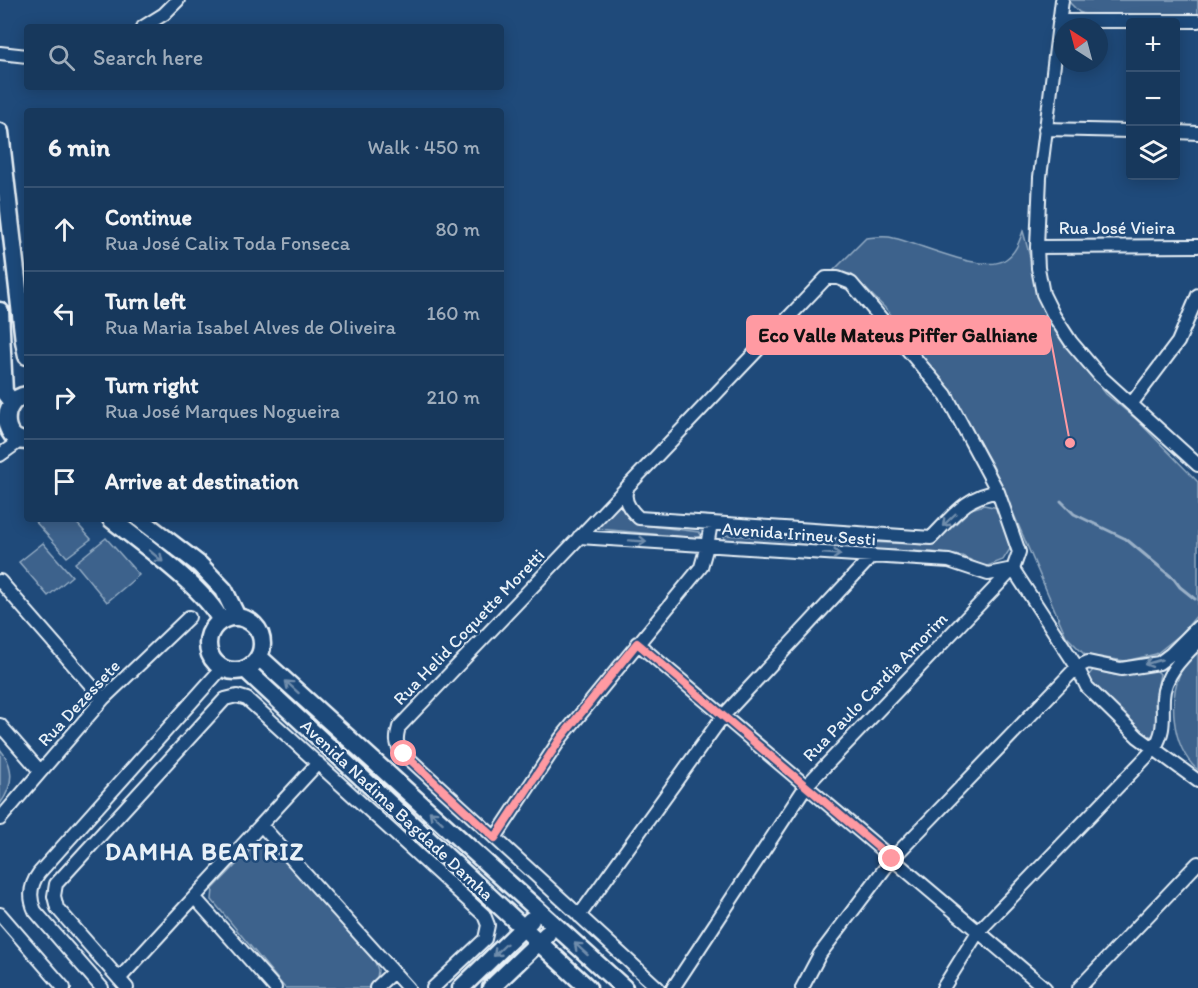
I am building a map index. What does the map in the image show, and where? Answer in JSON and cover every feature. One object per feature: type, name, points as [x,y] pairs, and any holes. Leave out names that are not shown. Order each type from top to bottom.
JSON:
[{"type":"street","points":[[148,24],[164,14],[178,0]]},
{"type":"street","points":[[1059,18],[1062,0]]},
{"type":"street","points":[[1108,21],[1198,21]]},
{"type":"street","points":[[0,53],[24,56]]},
{"type":"street","points":[[1054,63],[1040,177],[1037,247],[1043,294],[1071,342],[1100,376],[1198,465]]},
{"type":"street","points":[[1046,129],[1126,131]]},
{"type":"street","points":[[0,132],[24,341]]},
{"type":"street","points":[[1180,132],[1198,133]]},
{"type":"street","name":"Rua José Vieira","points":[[1037,247],[1198,246]]},
{"type":"street","name":"Rua Helid Coquette Moretti","points":[[495,838],[398,748],[396,737],[399,727],[826,278],[838,278],[851,283],[946,395],[998,492]]},
{"type":"street","points":[[1132,403],[1178,342],[1198,295]]},
{"type":"street","points":[[0,311],[4,392],[9,403],[3,422],[18,440],[0,455]]},
{"type":"street","name":"Avenida Irineu Sesti","points":[[629,485],[625,492],[626,501],[639,518],[931,538],[968,502],[984,493],[998,492]]},
{"type":"street","points":[[998,492],[1019,552],[1013,569],[1077,667],[1087,687],[1138,737],[1198,781]]},
{"type":"street","points":[[115,522],[198,591],[218,615],[220,621]]},
{"type":"street","points":[[144,522],[200,565],[224,590],[237,617]]},
{"type":"street","points":[[658,988],[495,838],[561,738],[700,567],[711,523]]},
{"type":"street","name":"Avenida Irineu Sesti","points":[[579,537],[949,561],[988,574],[1013,569]]},
{"type":"street","points":[[579,916],[723,716],[872,556]]},
{"type":"street","name":"Rua Paulo Cardia Amorim","points":[[673,988],[806,786],[1013,569]]},
{"type":"street","points":[[0,581],[103,699]]},
{"type":"street","name":"Rua Dezessete","points":[[0,819],[103,699],[189,617]]},
{"type":"street","points":[[237,617],[246,619],[259,631],[262,648],[253,664],[237,671],[222,668],[210,654],[208,645],[209,636],[220,621],[237,617]]},
{"type":"street","points":[[802,988],[820,954],[892,859],[1077,667],[1088,662],[1121,669],[1159,663],[1198,627]]},
{"type":"street","points":[[943,988],[978,932],[1154,749],[1161,737],[1164,724],[1162,695],[1170,674],[1198,642]]},
{"type":"street","points":[[637,643],[1045,988]]},
{"type":"street","name":"Avenida Nadima Bagdade Damha","points":[[259,657],[624,988]]},
{"type":"street","points":[[102,988],[35,911],[31,894],[33,883],[39,873],[222,668]]},
{"type":"street","name":"Avenida Nadima Bagdade Damha","points":[[245,669],[588,988]]},
{"type":"street","name":"Avenida Nadima Bagdade Damha","points":[[123,983],[57,908],[54,896],[56,884],[225,699],[237,696],[247,699],[484,915],[488,925],[485,939],[434,988]]},
{"type":"street","points":[[0,725],[40,771]]},
{"type":"street","points":[[123,983],[195,898],[318,764]]},
{"type":"street","points":[[261,825],[408,988]]},
{"type":"street","points":[[1080,988],[1198,863]]},
{"type":"street","points":[[195,898],[275,988]]},
{"type":"street","points":[[461,988],[540,911]]},
{"type":"street","points":[[0,914],[64,988]]},
{"type":"street","points":[[491,988],[555,926]]},
{"type":"street","points":[[376,988],[393,972]]},
{"type":"shaded area","points":[[1070,0],[1198,0],[1198,15],[1087,15],[1079,12]]},
{"type":"shaded area","points":[[1023,231],[1046,317],[1106,394],[1136,419],[1198,482],[1198,614],[1181,634],[1156,654],[1125,661],[1085,655],[1066,636],[993,466],[950,392],[888,311],[851,274],[832,272],[866,238],[889,237],[966,261],[996,263],[1006,259],[1012,253]]},
{"type":"shaded area","points":[[620,502],[632,521],[643,525],[699,532],[702,536],[696,538],[600,529],[597,526]]},
{"type":"shaded area","points":[[984,505],[998,508],[1012,546],[1003,560],[985,567],[962,556],[932,552],[723,543],[724,535],[931,545],[971,509]]},
{"type":"shaded area","points":[[36,522],[76,522],[91,539],[67,557]]},
{"type":"shaded area","points":[[106,538],[139,575],[107,602],[75,563]]},
{"type":"shaded area","points":[[43,543],[72,576],[48,596],[19,562]]},
{"type":"shaded area","points":[[1198,650],[1198,770],[1182,749],[1174,720],[1174,704],[1179,676],[1186,662]]},
{"type":"shaded area","points":[[1093,670],[1115,675],[1156,670],[1160,674],[1155,700],[1157,730],[1154,735],[1148,737],[1142,734],[1088,681],[1088,676]]},
{"type":"shaded area","points":[[0,749],[8,763],[11,776],[8,790],[0,804]]},
{"type":"shaded area","points":[[255,845],[273,847],[375,962],[378,970],[377,979],[368,988],[285,988],[212,900],[213,889]]},
{"type":"waterway","points":[[1061,501],[1074,514],[1126,539],[1195,599]]},
{"type":"place","name":"Eco Valle Mateus Piffer Galhiane","points":[[1070,443]]},
{"type":"district","name":"DAMHA BEATRIZ","points":[[205,851]]},
{"type":"route","points":[[404,754],[495,838],[561,738],[637,643],[892,859]]}]
